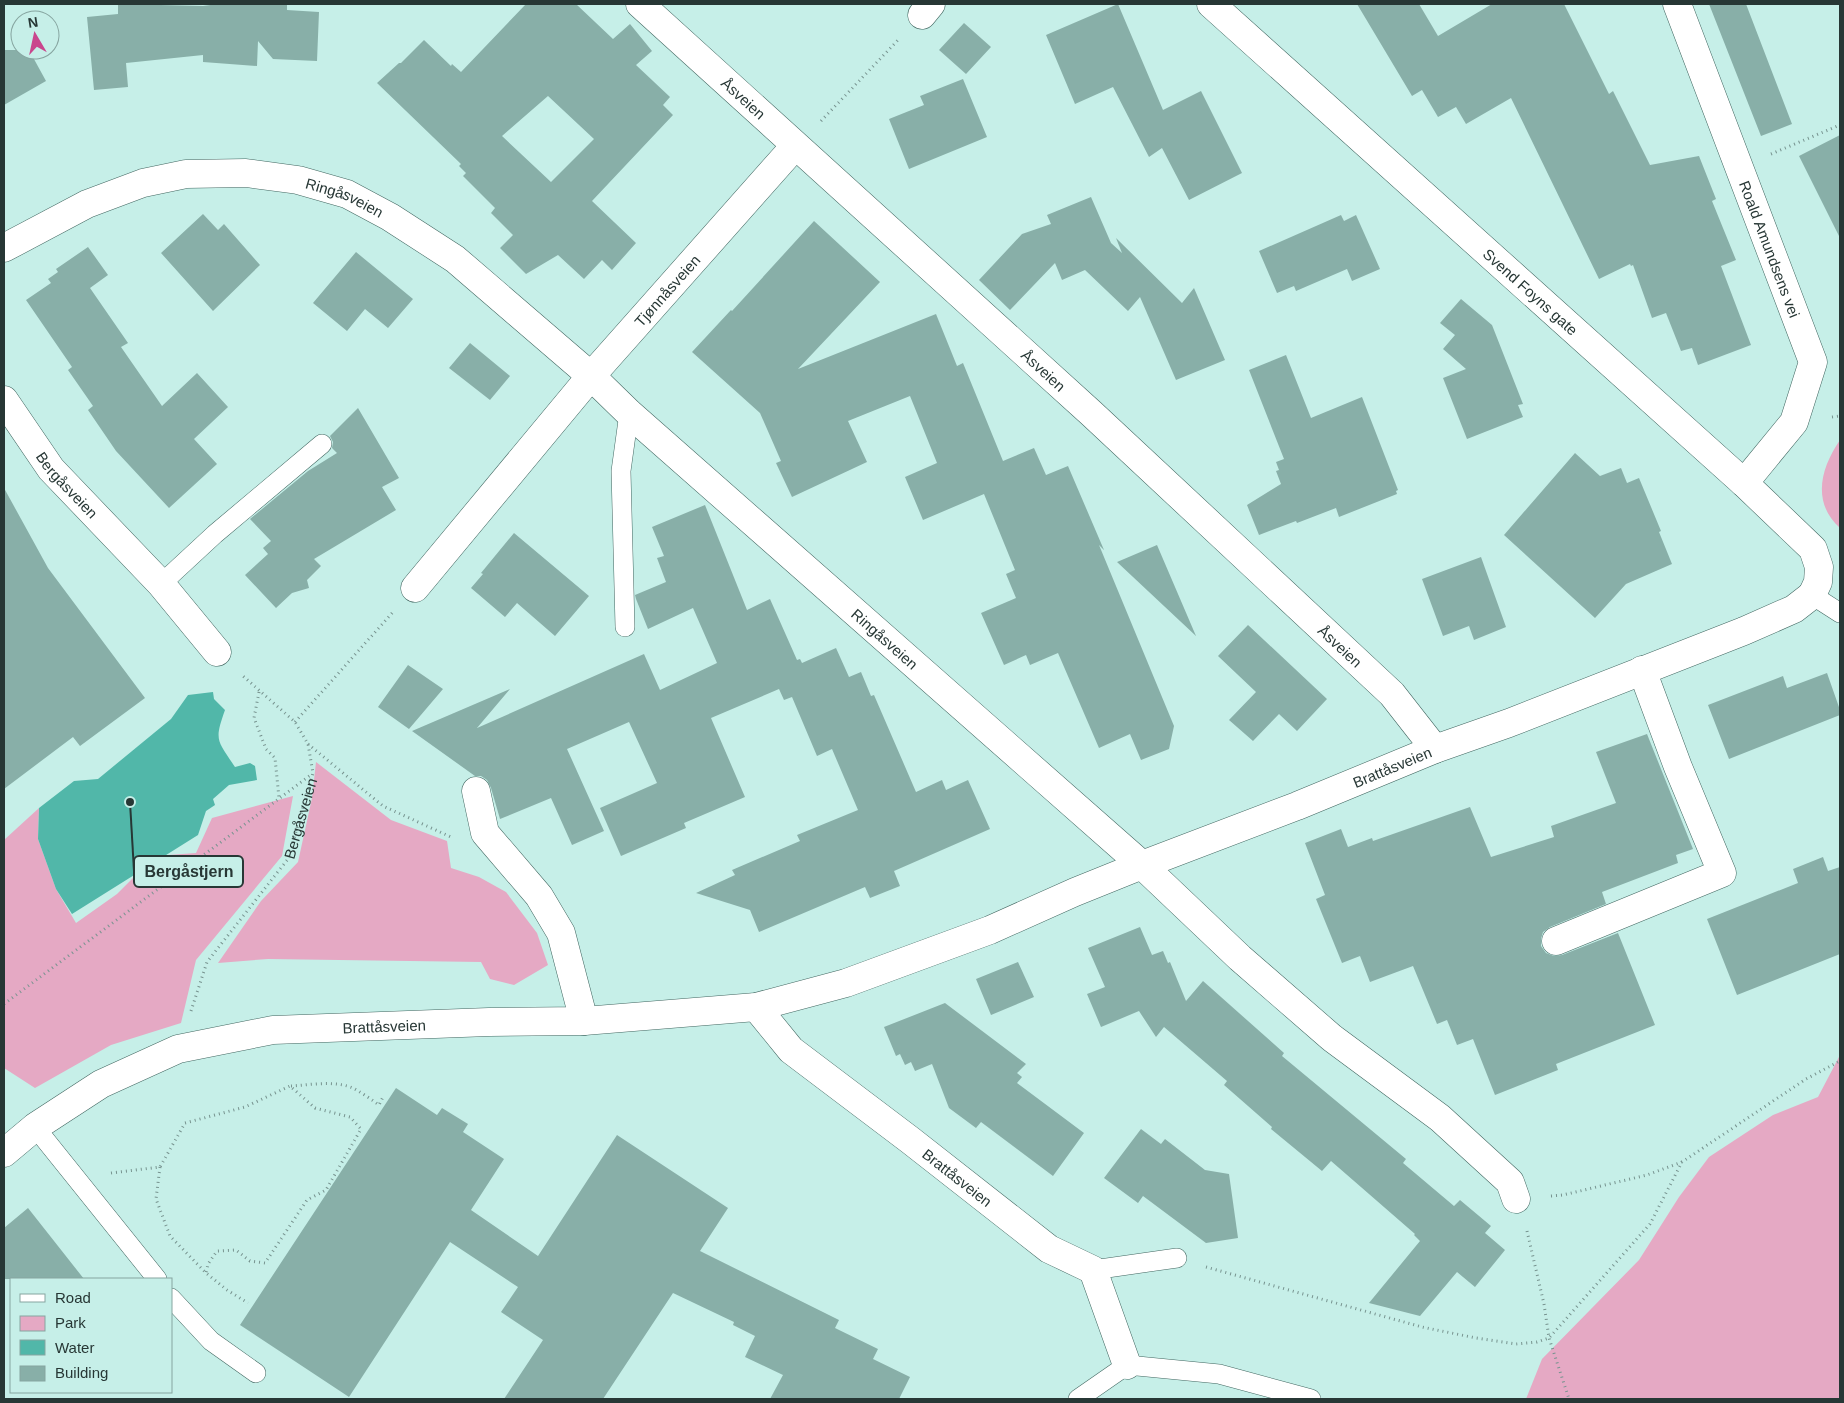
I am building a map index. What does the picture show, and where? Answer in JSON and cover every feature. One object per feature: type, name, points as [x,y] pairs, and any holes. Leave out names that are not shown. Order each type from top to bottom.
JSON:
[{"type":"street","name":"Åsveien","points":[[640,4],[1092,413],[1392,694],[1435,749]]},
{"type":"street","name":"Svend Foyns gate","points":[[1211,4],[1744,483],[1813,550],[1820,567],[1818,582],[1812,596]]},
{"type":"street","name":"Roald Amundsens vei","points":[[1677,4],[1813,362],[1794,422],[1744,483]]},
{"type":"street","name":"Tjønnåsveien","points":[[414,588],[591,376],[796,146]]},
{"type":"street","name":"Ringåsveien","points":[[4,248],[87,204],[143,183],[186,174],[246,173],[298,180],[347,194],[390,217],[447,254],[591,376],[629,414],[1142,865]]},
{"type":"street","name":"Bergåsveien","points":[[4,400],[51,468],[161,584],[217,652]]},
{"type":"street","name":"Brattåsveien","points":[[4,1153],[35,1127],[101,1084],[178,1050],[273,1030],[489,1022],[584,1021],[756,1007],[846,983],[990,930],[1142,865],[1297,806],[1435,749],[1744,631],[1794,608],[1812,596]]},
{"type":"street","points":[[1556,941],[1722,873],[1678,767],[1642,670]]},
{"type":"street","points":[[476,791],[485,833],[539,896],[561,933],[584,1021]]},
{"type":"street","points":[[1142,865],[1240,958],[1332,1038],[1440,1118],[1510,1182],[1516,1199]]},
{"type":"street","name":"Brattåsveien","points":[[756,1007],[791,1050],[1049,1249],[1093,1270]]},
{"type":"street","points":[[1093,1270],[1127,1365]]},
{"type":"lane","points":[[625,628],[621,471],[629,414]]},
{"type":"lane","points":[[161,584],[215,534],[322,444]]},
{"type":"lane","points":[[1812,596],[1840,613]]},
{"type":"lane","points":[[35,1127],[156,1278]]},
{"type":"lane","points":[[1093,1270],[1177,1258]]},
{"type":"lane","points":[[172,1299],[211,1341],[256,1373]]},
{"type":"lane","points":[[1078,1399],[1127,1365],[1219,1374],[1311,1399]]},
{"type":"path","points":[[796,146],[859,83],[926,9]]},
{"type":"path","points":[[1739,167],[1840,125]]},
{"type":"path","points":[[295,722],[414,588]]},
{"type":"path","name":"Bergåsveien","points":[[178,1050],[207,962],[288,858],[313,773],[308,744],[295,722],[217,652]]},
{"type":"path","points":[[259,692],[254,718],[266,748],[275,758],[279,798]]},
{"type":"path","points":[[308,744],[383,806],[458,840]]},
{"type":"path","points":[[4,1004],[313,773]]},
{"type":"path","points":[[1570,1399],[1549,1338],[1544,1304],[1521,1207],[1516,1199],[1563,1195],[1647,1175],[1682,1162],[1806,1079],[1840,1061]]},
{"type":"path","points":[[248,1303],[227,1290],[206,1272],[170,1236],[156,1199],[160,1166],[185,1123],[245,1107],[290,1086],[331,1083],[343,1085],[354,1089],[380,1105],[383,1097]]},
{"type":"path","points":[[206,1272],[208,1264],[216,1251],[236,1250],[250,1261],[265,1263],[307,1200],[326,1190],[361,1129],[350,1117],[315,1108],[290,1086]]},
{"type":"path","points":[[1177,1258],[1422,1327],[1516,1344],[1537,1342],[1549,1338],[1650,1224],[1682,1162]]},
{"type":"path","points":[[76,1178],[160,1166]]},
{"type":"green space","points":[[1840,440],[1840,528],[1825,508],[1822,486],[1828,462]]},
{"type":"green space","points":[[316,762],[391,820],[447,841],[451,868],[479,877],[506,892],[537,933],[548,965],[514,985],[490,979],[481,962],[268,959],[218,963],[261,901],[298,862],[312,798]]},
{"type":"green space","points":[[293,796],[282,856],[196,960],[181,1023],[111,1045],[35,1088],[4,1068],[4,840],[39,808],[38,839],[56,889],[76,923],[117,894],[155,856],[196,853],[212,818]]},
{"type":"green space","points":[[1840,1055],[1840,1399],[1526,1399],[1542,1359],[1639,1260],[1679,1197],[1709,1157],[1773,1115],[1818,1097]]},
{"type":"water","points":[[213,692],[214,699],[225,710],[219,728],[219,740],[224,751],[235,767],[250,763],[255,766],[257,780],[229,785],[213,799],[215,805],[206,811],[198,835],[72,914],[56,889],[38,839],[39,808],[74,781],[98,779],[171,719],[188,695]]},
{"type":"building","points":[[118,4],[203,6],[218,4],[287,4],[287,10],[319,12],[317,61],[273,59],[258,41],[257,66],[203,62],[203,55],[126,63],[128,87],[94,90],[87,17],[118,14]]},
{"type":"building","points":[[526,4],[576,4],[613,39],[630,24],[652,51],[636,65],[670,97],[663,105],[673,115],[592,201],[636,243],[612,270],[602,260],[584,279],[558,255],[526,274],[500,248],[513,235],[491,213],[495,208],[463,176],[466,173],[459,166],[461,164],[377,83],[424,40],[451,66],[452,64],[461,72]],"holes":[[[548,96],[594,139],[551,182],[502,136]]]},
{"type":"building","points":[[1118,4],[1163,110],[1201,91],[1242,173],[1189,200],[1162,148],[1149,157],[1113,87],[1075,104],[1046,35]]},
{"type":"building","points":[[1357,4],[1419,4],[1438,36],[1492,4],[1564,4],[1609,94],[1613,91],[1650,165],[1699,156],[1716,199],[1712,201],[1736,260],[1721,266],[1751,345],[1698,365],[1692,348],[1681,351],[1666,313],[1652,318],[1633,265],[1631,266],[1630,264],[1599,279],[1511,98],[1466,124],[1456,107],[1438,117],[1422,90],[1412,96]]},
{"type":"building","points":[[1709,4],[1746,4],[1792,124],[1761,136]]},
{"type":"building","points":[[964,23],[991,47],[966,74],[939,50]]},
{"type":"building","points":[[4,50],[10,50],[10,60],[34,60],[46,81],[4,105]]},
{"type":"building","points":[[963,79],[987,137],[909,169],[889,119],[924,105],[920,96]]},
{"type":"building","points":[[1840,135],[1840,238],[1799,156]]},
{"type":"building","points":[[1091,197],[1111,243],[1122,253],[1116,238],[1182,303],[1194,288],[1225,360],[1176,380],[1140,297],[1128,311],[1085,270],[1062,280],[1055,263],[1010,310],[979,280],[1022,234],[1051,224],[1047,215]]},
{"type":"building","points":[[203,214],[218,230],[224,224],[260,265],[213,311],[161,253]]},
{"type":"building","points":[[1341,215],[1344,221],[1356,215],[1380,269],[1352,281],[1347,269],[1296,291],[1294,286],[1277,293],[1259,251]]},
{"type":"building","points":[[814,221],[880,282],[798,369],[936,314],[957,366],[963,363],[1003,461],[1034,448],[1046,475],[1068,466],[1104,550],[1099,545],[1174,726],[1169,749],[1141,760],[1130,734],[1099,748],[1058,653],[1030,665],[1026,655],[1004,665],[981,613],[1016,598],[1006,574],[1015,570],[984,494],[923,520],[905,477],[937,463],[910,396],[848,421],[867,462],[792,497],[776,463],[781,461],[760,413],[692,352]]},
{"type":"building","points":[[88,247],[108,275],[90,288],[128,343],[121,347],[162,406],[197,373],[228,407],[194,439],[217,464],[169,508],[116,451],[88,410],[93,406],[68,370],[72,367],[26,300],[51,283],[48,279],[58,272],[56,269]]},
{"type":"building","points":[[356,252],[413,299],[388,328],[365,309],[347,331],[313,303]]},
{"type":"building","points":[[1461,299],[1492,325],[1523,404],[1518,405],[1523,417],[1467,439],[1443,378],[1466,369],[1443,349],[1455,335],[1440,323]]},
{"type":"building","points":[[470,343],[510,376],[490,400],[449,368]]},
{"type":"building","points":[[1286,355],[1311,418],[1362,397],[1398,490],[1396,491],[1397,494],[1339,517],[1336,508],[1259,535],[1247,505],[1281,484],[1276,471],[1279,470],[1276,462],[1284,459],[1249,370]]},
{"type":"building","points":[[358,408],[399,478],[382,487],[396,510],[314,559],[321,566],[307,580],[309,588],[292,593],[276,608],[245,575],[268,554],[263,548],[271,541],[250,519],[308,471],[337,453],[332,448],[333,442],[330,436]]},
{"type":"building","points":[[1575,453],[1600,476],[1621,468],[1627,483],[1639,478],[1661,531],[1659,532],[1672,564],[1626,584],[1595,618],[1504,535]]},
{"type":"building","points":[[4,488],[48,568],[145,698],[80,746],[73,737],[4,789]]},
{"type":"building","points":[[705,505],[747,610],[770,599],[797,660],[800,659],[802,663],[836,648],[849,677],[861,672],[871,696],[874,695],[916,792],[942,780],[946,790],[968,780],[990,829],[894,871],[900,886],[870,898],[865,887],[759,932],[750,910],[696,893],[735,875],[732,870],[800,841],[797,835],[858,810],[832,749],[817,756],[792,697],[784,700],[779,689],[711,718],[745,797],[684,823],[686,828],[621,856],[600,808],[657,783],[629,722],[567,749],[604,831],[572,845],[551,798],[500,819],[487,780],[481,776],[475,776],[412,731],[510,689],[477,728],[644,654],[660,690],[717,663],[693,608],[648,629],[635,595],[666,582],[657,558],[664,556],[652,527]]},
{"type":"building","points":[[514,533],[589,596],[555,636],[517,603],[505,617],[471,588]]},
{"type":"building","points":[[1157,545],[1196,636],[1117,562]]},
{"type":"building","points":[[1481,557],[1506,627],[1474,640],[1469,626],[1443,636],[1422,579]]},
{"type":"building","points":[[1248,625],[1327,699],[1297,731],[1279,714],[1253,741],[1229,720],[1256,692],[1218,656]]},
{"type":"building","points":[[408,665],[443,689],[409,729],[378,707]]},
{"type":"building","points":[[1827,673],[1840,715],[1729,759],[1708,705],[1783,676],[1787,688]]},
{"type":"building","points":[[1647,734],[1693,849],[1676,855],[1678,863],[1602,892],[1606,904],[1550,927],[1543,932],[1541,946],[1546,953],[1554,956],[1562,955],[1618,933],[1655,1025],[1556,1064],[1558,1070],[1495,1095],[1473,1039],[1457,1045],[1447,1020],[1437,1024],[1413,966],[1370,982],[1360,956],[1342,963],[1316,899],[1325,895],[1305,843],[1341,829],[1348,847],[1372,838],[1373,841],[1470,807],[1491,857],[1554,837],[1551,826],[1616,803],[1596,752]]},
{"type":"building","points":[[1823,857],[1828,871],[1840,867],[1840,954],[1737,995],[1707,919],[1798,883],[1793,869]]},
{"type":"building","points":[[1140,927],[1152,955],[1163,951],[1168,963],[1170,962],[1186,1001],[1203,981],[1284,1053],[1282,1056],[1406,1159],[1403,1163],[1454,1206],[1460,1200],[1491,1226],[1485,1233],[1505,1250],[1475,1287],[1457,1272],[1420,1316],[1369,1303],[1420,1241],[1415,1234],[1331,1161],[1322,1171],[1271,1129],[1272,1127],[1224,1085],[1227,1081],[1164,1027],[1156,1037],[1139,1011],[1101,1027],[1087,994],[1105,987],[1088,948]]},
{"type":"building","points":[[1018,962],[1034,997],[991,1015],[976,979]]},
{"type":"building","points":[[945,1003],[1026,1064],[1017,1073],[1022,1077],[1017,1083],[1084,1133],[1053,1176],[981,1122],[976,1128],[949,1108],[932,1064],[915,1071],[911,1062],[905,1065],[900,1054],[896,1056],[884,1027]]},
{"type":"building","points":[[396,1088],[437,1115],[442,1108],[468,1124],[463,1132],[504,1159],[471,1210],[538,1256],[617,1135],[728,1208],[700,1251],[839,1320],[835,1328],[878,1349],[873,1359],[910,1377],[899,1399],[770,1399],[783,1375],[745,1357],[755,1336],[733,1325],[734,1322],[673,1293],[603,1399],[504,1399],[543,1340],[501,1312],[518,1287],[450,1242],[349,1397],[240,1325]]},
{"type":"building","points":[[1141,1129],[1161,1144],[1165,1139],[1205,1170],[1229,1174],[1238,1238],[1206,1243],[1143,1196],[1138,1203],[1104,1178]]},
{"type":"building","points":[[28,1208],[83,1278],[4,1279],[4,1228]]},
{"type":"place","name":"Bergåstjern","points":[[130,802]]}]
